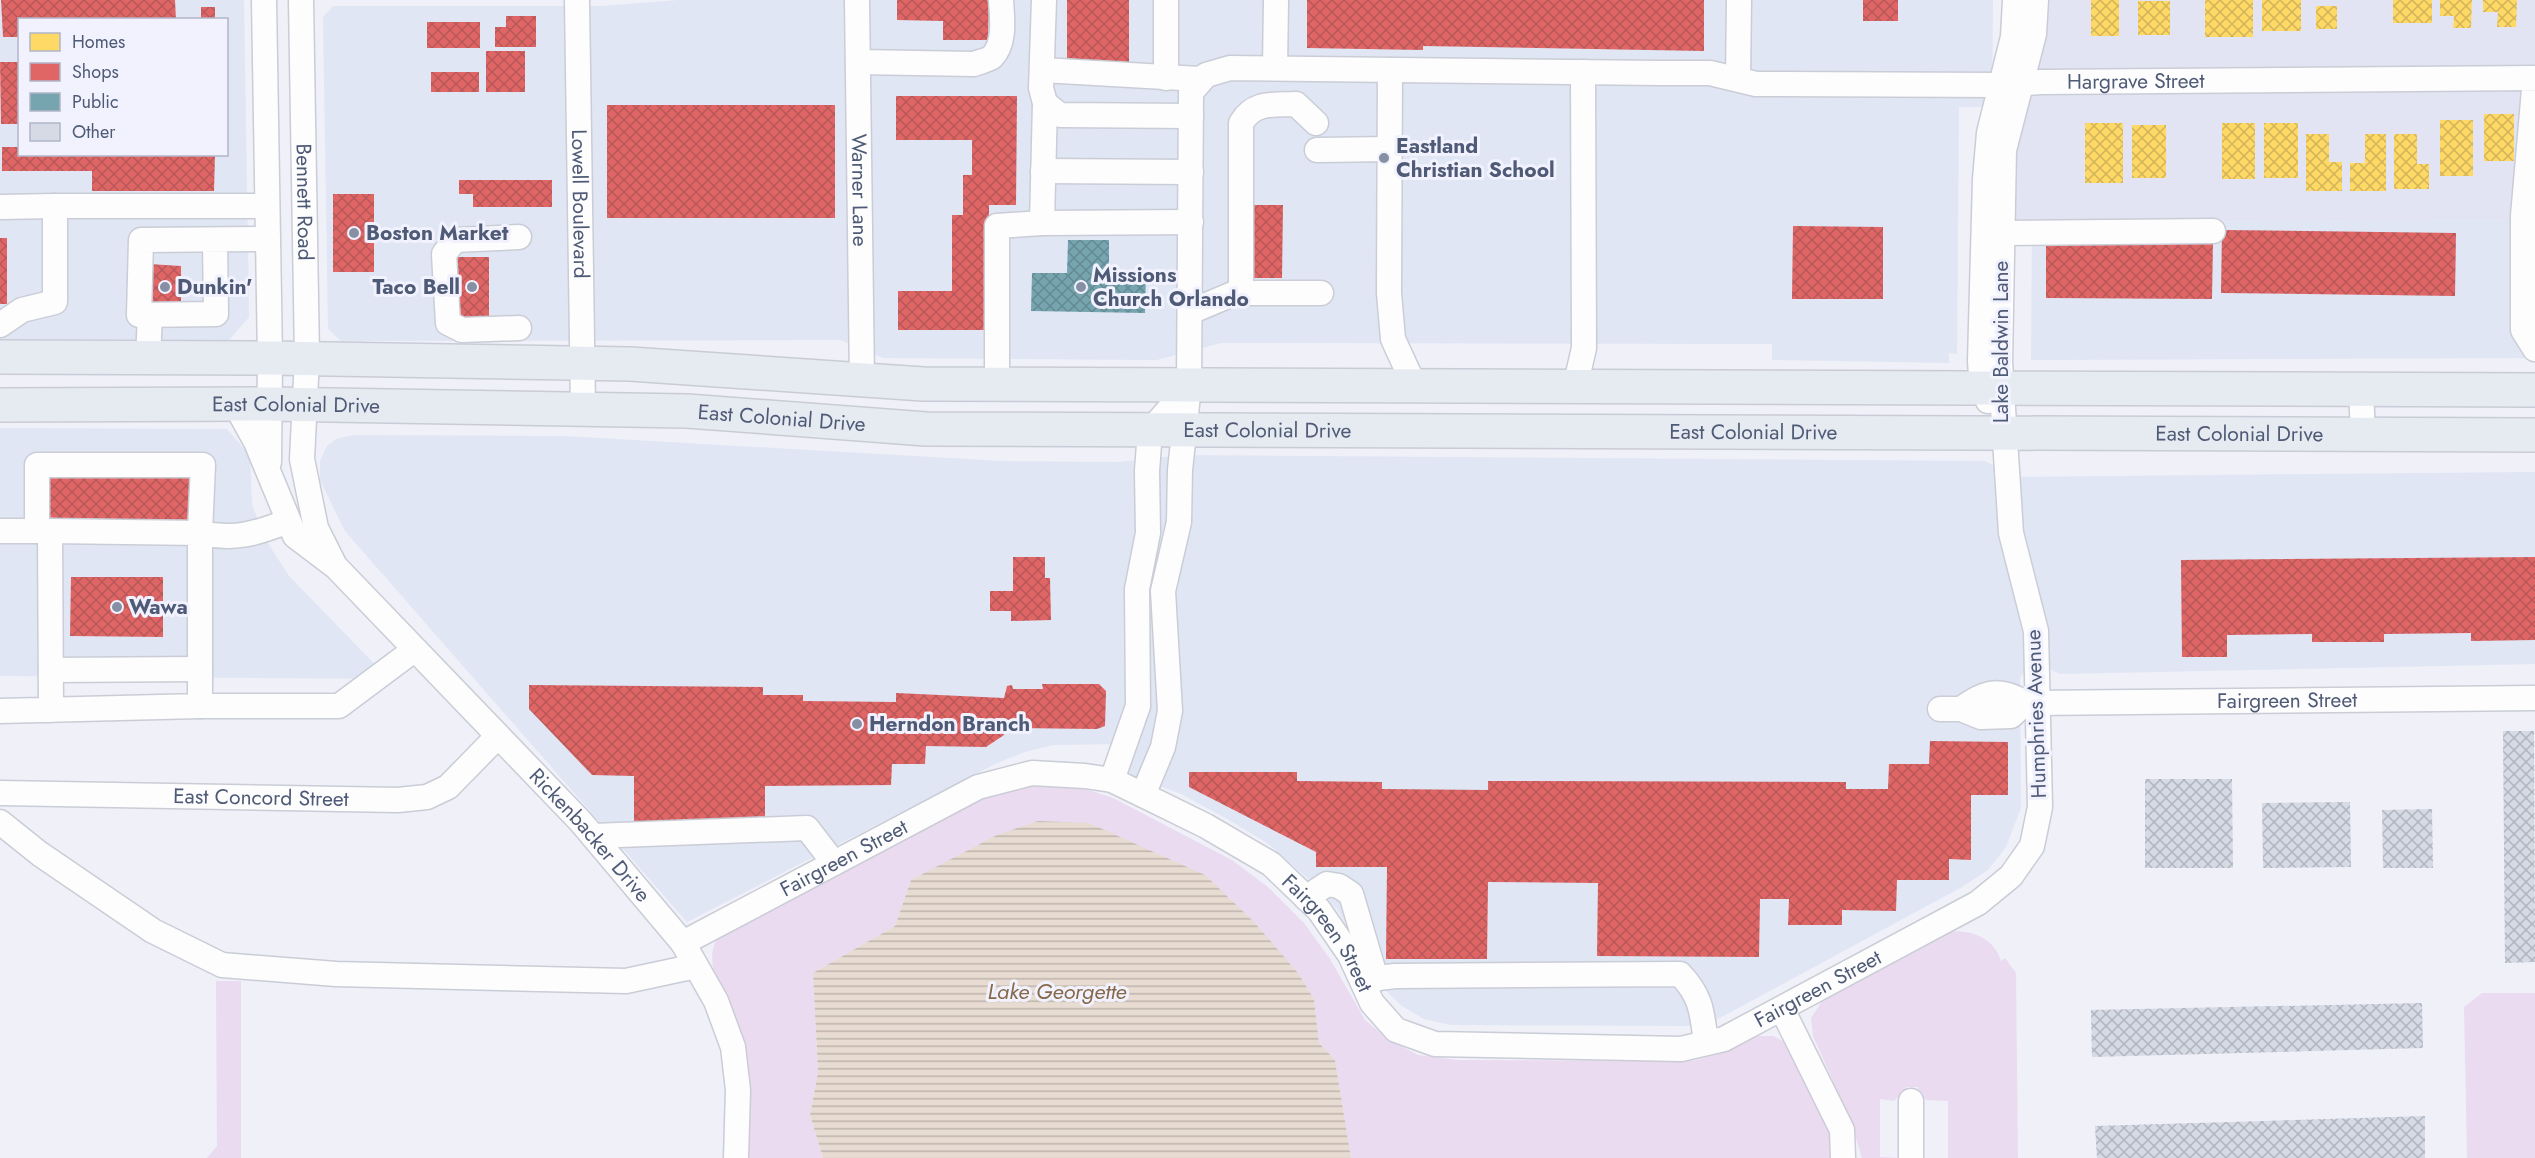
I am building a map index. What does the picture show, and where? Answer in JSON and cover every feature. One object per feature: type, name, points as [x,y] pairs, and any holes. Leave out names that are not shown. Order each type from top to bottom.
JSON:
[{"type":"highway","name":"East Colonial Drive","points":[[0,357],[307,358],[630,364],[862,381],[997,385],[2535,390]]},
{"type":"highway","points":[[772,417],[815,409],[838,400],[862,381]]},
{"type":"highway","points":[[850,425],[861,411],[876,400],[923,384]]},
{"type":"highway","points":[[1497,432],[1546,413],[1562,403],[1575,387]]},
{"type":"highway","name":"East Colonial Drive","points":[[0,405],[269,404],[687,411],[926,429],[2535,435]]},
{"type":"street","name":"Bennett Road","points":[[264,0],[269,404]]},
{"type":"street","name":"Bennett Road","points":[[301,0],[307,358],[304,405]]},
{"type":"street","name":"Lowell Boulevard","points":[[577,0],[583,409]]},
{"type":"street","name":"Warner Lane","points":[[857,0],[862,381]]},
{"type":"street","points":[[858,62],[974,64],[992,57],[999,46],[1002,30],[1001,0]]},
{"type":"street","points":[[1042,223],[1045,103],[1041,88],[1044,0]]},
{"type":"street","points":[[1166,0],[1166,78]]},
{"type":"street","points":[[1275,68],[1276,0]]},
{"type":"street","points":[[1738,0],[1738,79]]},
{"type":"street","name":"Lake Baldwin Lane","points":[[1992,388],[2004,150],[2015,0]]},
{"type":"street","name":"Lake Baldwin Lane","points":[[2003,434],[1992,388],[1980,360],[1985,178],[1989,133],[2034,34],[2036,0]]},
{"type":"street","name":"Hargrave Street","points":[[1200,79],[1230,68],[1710,73],[1756,84],[2010,84],[2535,78]]},
{"type":"street","points":[[1042,70],[1200,79]]},
{"type":"street","points":[[1390,70],[1389,293],[1393,339],[1415,387]]},
{"type":"street","points":[[1575,387],[1584,348],[1583,72]]},
{"type":"street","points":[[2535,78],[2523,216],[2523,330],[2535,349]]},
{"type":"street","points":[[1143,795],[1172,738],[1162,591],[1179,522],[1180,470],[1190,386],[1191,92],[1200,79]]},
{"type":"street","points":[[1045,103],[1060,115],[1191,116]]},
{"type":"street","points":[[1241,293],[1241,123],[1247,112],[1261,105],[1296,104],[1316,123]]},
{"type":"street","points":[[1317,150],[1390,149]]},
{"type":"street","points":[[1043,171],[1191,172]]},
{"type":"street","points":[[0,324],[22,310],[55,302],[55,206]]},
{"type":"street","points":[[0,207],[267,206]]},
{"type":"street","points":[[997,385],[997,226],[1042,223],[1191,222]]},
{"type":"street","points":[[2001,233],[2212,231]]},
{"type":"street","points":[[519,237],[455,240],[444,254],[448,323],[462,330],[519,328]]},
{"type":"street","points":[[215,240],[216,314],[139,315],[141,240],[267,239]]},
{"type":"street","points":[[1190,312],[1241,293],[1321,293]]},
{"type":"street","points":[[148,358],[150,315]]},
{"type":"street","points":[[1112,780],[1138,706],[1137,589],[1148,533],[1147,471],[1150,431],[1190,386]]},
{"type":"street","points":[[2361,390],[2363,435]]},
{"type":"street","name":"Rickenbacker Drive","points":[[235,404],[268,470],[295,536],[336,567],[593,836],[683,943],[716,1001],[733,1047],[738,1090],[736,1158]]},
{"type":"street","name":"Rickenbacker Drive","points":[[268,470],[269,404]]},
{"type":"street","name":"Rickenbacker Drive","points":[[304,405],[302,459],[307,488],[316,528],[336,567]]},
{"type":"street","name":"Humphries Avenue","points":[[1978,903],[2011,876],[2032,846],[2040,807],[2031,703],[2036,631],[2011,533],[2003,434]]},
{"type":"street","points":[[51,711],[51,670],[37,465],[203,465],[200,533],[200,706]]},
{"type":"street","points":[[0,531],[200,533],[238,537],[255,534],[288,521]]},
{"type":"street","points":[[0,711],[200,706],[339,706],[414,650]]},
{"type":"street","points":[[51,670],[200,669]]},
{"type":"street","name":"Fairgreen Street","points":[[2031,703],[2535,698]]},
{"type":"street","points":[[1950,709],[1981,717],[2011,716],[2031,703]]},
{"type":"street","points":[[1138,706],[1148,726],[1172,738]]},
{"type":"street","name":"East Concord Street","points":[[0,793],[398,800],[427,797],[448,788],[497,737]]},
{"type":"street","name":"Fairgreen Street","points":[[683,943],[978,787],[1032,773],[1112,780],[1206,826],[1271,864],[1319,910],[1350,956],[1369,979],[1372,1004],[1396,1030],[1435,1044],[1681,1049],[1724,1040],[1978,903]]},
{"type":"street","points":[[0,822],[40,854],[153,931],[222,965],[336,974],[626,981],[696,966]]},
{"type":"street","points":[[593,836],[807,828],[834,863]]},
{"type":"street","points":[[1306,898],[1327,884],[1339,886],[1351,894],[1369,979],[1395,976],[1680,974],[1693,988],[1701,1004],[1706,1043]]},
{"type":"street","points":[[1782,1009],[1842,1130],[1843,1158]]},
{"type":"street","points":[[1911,1101],[1911,1158]]},
{"type":"shaded area","points":[[0,0],[244,0],[249,317],[229,340],[0,342]]},
{"type":"shaded area","points":[[679,0],[1993,0],[1992,107],[1959,107],[1957,354],[1949,353],[1949,363],[1772,360],[1772,344],[1221,343],[1157,360],[883,358],[840,340],[341,341],[328,329],[323,17],[333,6],[601,6]]},
{"type":"shaded area","points":[[2013,0],[2535,0],[2535,219],[2011,223]]},
{"type":"shaded area","points":[[2535,219],[2535,358],[2031,360],[2032,223]]},
{"type":"shaded area","points":[[0,428],[227,429],[250,456],[252,504],[264,537],[289,576],[389,679],[0,676]]},
{"type":"shaded area","points":[[354,435],[563,436],[1001,461],[1119,462],[1185,455],[1985,461],[1995,466],[2028,651],[2026,671],[2020,677],[2021,808],[2006,847],[1988,870],[1962,887],[1716,1020],[1691,1026],[1451,1025],[1424,1019],[1402,1006],[1389,994],[1337,909],[1306,877],[1267,843],[1229,820],[1181,794],[1119,771],[1119,744],[1054,745],[1025,752],[995,764],[687,922],[345,531],[320,480],[320,461],[327,446],[336,439]]},
{"type":"shaded area","points":[[2535,472],[2535,664],[2060,674],[2047,668],[2009,477]]},
{"type":"shaded area","points":[[1045,785],[1085,789],[1113,798],[1232,860],[1268,887],[1304,923],[1330,959],[1365,1020],[1391,1041],[1418,1055],[1458,1060],[1693,1061],[1722,1053],[1758,1036],[1773,1036],[1790,1047],[1824,1118],[1831,1142],[1831,1158],[1351,1158],[1335,1060],[1319,1043],[1314,999],[1298,973],[1275,949],[911,880],[895,926],[813,973],[818,1072],[810,1115],[823,1158],[747,1158],[712,964],[714,946],[720,933],[971,801],[1030,786]]},
{"type":"shaded area","points":[[1945,932],[1971,933],[1986,940],[1997,952],[2001,961],[2005,958],[2016,973],[2018,1158],[1948,1158],[1948,1101],[1918,1097],[1918,1087],[1906,1087],[1906,1097],[1898,1097],[1894,1101],[1880,1099],[1880,1157],[1899,1158],[1862,1158],[1850,1119],[1813,1036],[1811,1018],[1824,998]]},
{"type":"shaded area","points":[[216,981],[241,981],[241,1158],[207,1158],[217,1146]]},
{"type":"shaded area","points":[[2482,993],[2535,993],[2535,1158],[2467,1158],[2464,1007]]},
{"type":"water","name":"Lake Georgette","points":[[1038,821],[1089,823],[1205,875],[1254,922],[1298,973],[1314,999],[1319,1043],[1335,1060],[1351,1158],[823,1158],[810,1115],[818,1072],[813,973],[895,926],[911,880],[997,835]]},
{"type":"building: Homes","points":[[2091,0],[2119,0],[2119,36],[2091,36]]},
{"type":"building: Homes","points":[[2205,0],[2253,0],[2253,37],[2205,37]]},
{"type":"building: Homes","points":[[2262,0],[2301,0],[2301,31],[2262,31]]},
{"type":"building: Homes","points":[[2393,0],[2432,0],[2432,23],[2393,23]]},
{"type":"building: Homes","points":[[2440,0],[2472,0],[2471,28],[2453,28],[2454,16],[2440,16]]},
{"type":"building: Homes","points":[[2483,0],[2517,0],[2516,27],[2497,27],[2498,12],[2483,12]]},
{"type":"building: Homes","points":[[2138,1],[2170,1],[2170,35],[2138,35]]},
{"type":"building: Homes","points":[[2316,6],[2337,6],[2337,29],[2316,29]]},
{"type":"building: Homes","points":[[2484,114],[2514,114],[2514,161],[2484,161]]},
{"type":"building: Homes","points":[[2440,120],[2473,120],[2473,176],[2440,176]]},
{"type":"building: Homes","points":[[2085,123],[2123,123],[2123,183],[2085,183]]},
{"type":"building: Homes","points":[[2222,123],[2255,123],[2255,179],[2222,179]]},
{"type":"building: Homes","points":[[2264,123],[2298,123],[2298,178],[2264,178]]},
{"type":"building: Homes","points":[[2132,125],[2166,125],[2166,178],[2132,178]]},
{"type":"building: Homes","points":[[2306,134],[2329,134],[2329,162],[2342,162],[2342,191],[2306,191]]},
{"type":"building: Homes","points":[[2365,134],[2386,134],[2386,191],[2350,191],[2350,163],[2365,163]]},
{"type":"building: Homes","points":[[2394,134],[2417,134],[2417,164],[2429,164],[2429,189],[2394,189]]},
{"type":"building: Shops","points":[[1,0],[175,0],[176,18],[18,18],[18,37],[3,37]]},
{"type":"building: Shops","points":[[897,0],[989,0],[988,40],[943,40],[943,21],[897,20]]},
{"type":"building: Shops","points":[[1067,0],[1129,0],[1129,64],[1067,64]]},
{"type":"building: Shops","points":[[1307,0],[1704,0],[1704,51],[1423,46],[1423,50],[1307,48]]},
{"type":"building: Shops","points":[[1863,0],[1898,0],[1898,21],[1863,21]]},
{"type":"building: Shops","points":[[201,7],[215,7],[215,18],[201,18]]},
{"type":"building: Shops","points":[[506,16],[536,16],[536,47],[495,47],[495,27],[506,27]]},
{"type":"building: Shops","points":[[427,22],[480,22],[480,48],[427,48]]},
{"type":"building: Shops","points":[[486,51],[525,51],[525,92],[486,92]]},
{"type":"building: Shops","points":[[0,62],[18,62],[18,124],[1,124]]},
{"type":"building: Shops","points":[[431,72],[479,72],[479,92],[431,92]]},
{"type":"building: Shops","points":[[896,96],[1017,96],[1016,205],[989,205],[989,330],[898,330],[898,291],[952,291],[952,215],[963,215],[963,175],[972,175],[972,140],[896,140]]},
{"type":"building: Shops","points":[[607,105],[835,105],[835,218],[607,218]]},
{"type":"building: Shops","points":[[2,147],[18,147],[18,156],[215,156],[214,191],[92,191],[92,171],[2,171]]},
{"type":"building: Shops","points":[[459,180],[552,180],[552,207],[473,207],[473,194],[459,194]]},
{"type":"building: Shops","name":"Boston Market","points":[[333,194],[374,194],[374,272],[333,272]]},
{"type":"building: Shops","points":[[1252,205],[1283,205],[1282,278],[1251,278]]},
{"type":"building: Shops","points":[[1793,226],[1883,227],[1883,299],[1792,299]]},
{"type":"building: Shops","points":[[2222,230],[2456,233],[2455,296],[2221,293]]},
{"type":"building: Shops","points":[[0,238],[7,238],[7,304],[0,304]]},
{"type":"building: Shops","points":[[2046,239],[2213,241],[2212,299],[2046,298]]},
{"type":"building: Shops","name":"Taco Bell","points":[[454,257],[489,257],[489,317],[454,317]]},
{"type":"building: Shops","name":"Dunkin'","points":[[149,264],[181,266],[181,308],[150,308]]},
{"type":"building: Shops","points":[[46,476],[196,477],[195,524],[45,523]]},
{"type":"building: Shops","points":[[1013,557],[1045,557],[1045,578],[1050,578],[1051,620],[1011,621],[1011,611],[990,611],[990,591],[1013,591]]},
{"type":"building: Shops","points":[[2535,557],[2535,640],[2471,641],[2471,633],[2384,634],[2384,642],[2312,642],[2312,634],[2227,635],[2227,657],[2182,657],[2181,560]]},
{"type":"building: Shops","name":"Wawa","points":[[71,577],[163,577],[163,637],[70,636]]},
{"type":"building: Shops","points":[[1042,684],[1099,684],[1106,691],[1105,726],[1097,729],[1005,728],[1004,735],[986,747],[926,746],[925,764],[892,764],[891,785],[765,786],[765,823],[634,821],[634,776],[592,775],[529,709],[529,685],[763,687],[763,695],[803,695],[803,701],[896,702],[896,693],[1004,698],[1007,686],[1012,685],[1013,689],[1043,689]]},
{"type":"building: Shops","points":[[1930,741],[2008,742],[2008,795],[1971,795],[1971,860],[1949,859],[1949,880],[1897,880],[1896,911],[1842,910],[1842,925],[1788,925],[1789,899],[1760,899],[1759,957],[1597,956],[1598,883],[1488,882],[1487,959],[1386,959],[1387,867],[1316,867],[1316,852],[1189,787],[1189,772],[1297,772],[1297,781],[1382,782],[1382,789],[1488,790],[1488,781],[1846,782],[1846,789],[1888,789],[1889,764],[1929,764]]},
{"type":"building: Public","points":[[1068,240],[1109,240],[1109,273],[1146,273],[1145,313],[1031,311],[1032,273],[1067,273]]},
{"type":"building: Other","points":[[2503,731],[2534,731],[2535,962],[2505,963]]},
{"type":"building: Other","points":[[2145,779],[2232,779],[2233,868],[2145,868]]},
{"type":"building: Other","points":[[2350,802],[2351,867],[2263,868],[2262,803]]},
{"type":"building: Other","points":[[2432,809],[2433,868],[2383,868],[2382,810]]},
{"type":"building: Other","points":[[2422,1003],[2423,1048],[2092,1057],[2091,1010]]},
{"type":"building: Other","points":[[2425,1116],[2425,1158],[2097,1158],[2095,1126]]},
{"type":"place","name":"Eastland Christian School","points":[[1384,158]]},
{"type":"place","name":"Boston Market","points":[[354,233]]},
{"type":"place","name":"Dunkin'","points":[[165,287]]},
{"type":"place","name":"Taco Bell","points":[[472,287]]},
{"type":"place","name":"Missions Church Orlando","points":[[1081,287]]},
{"type":"place","name":"Wawa","points":[[117,607]]},
{"type":"place","name":"Herndon Branch","points":[[857,724]]}]
